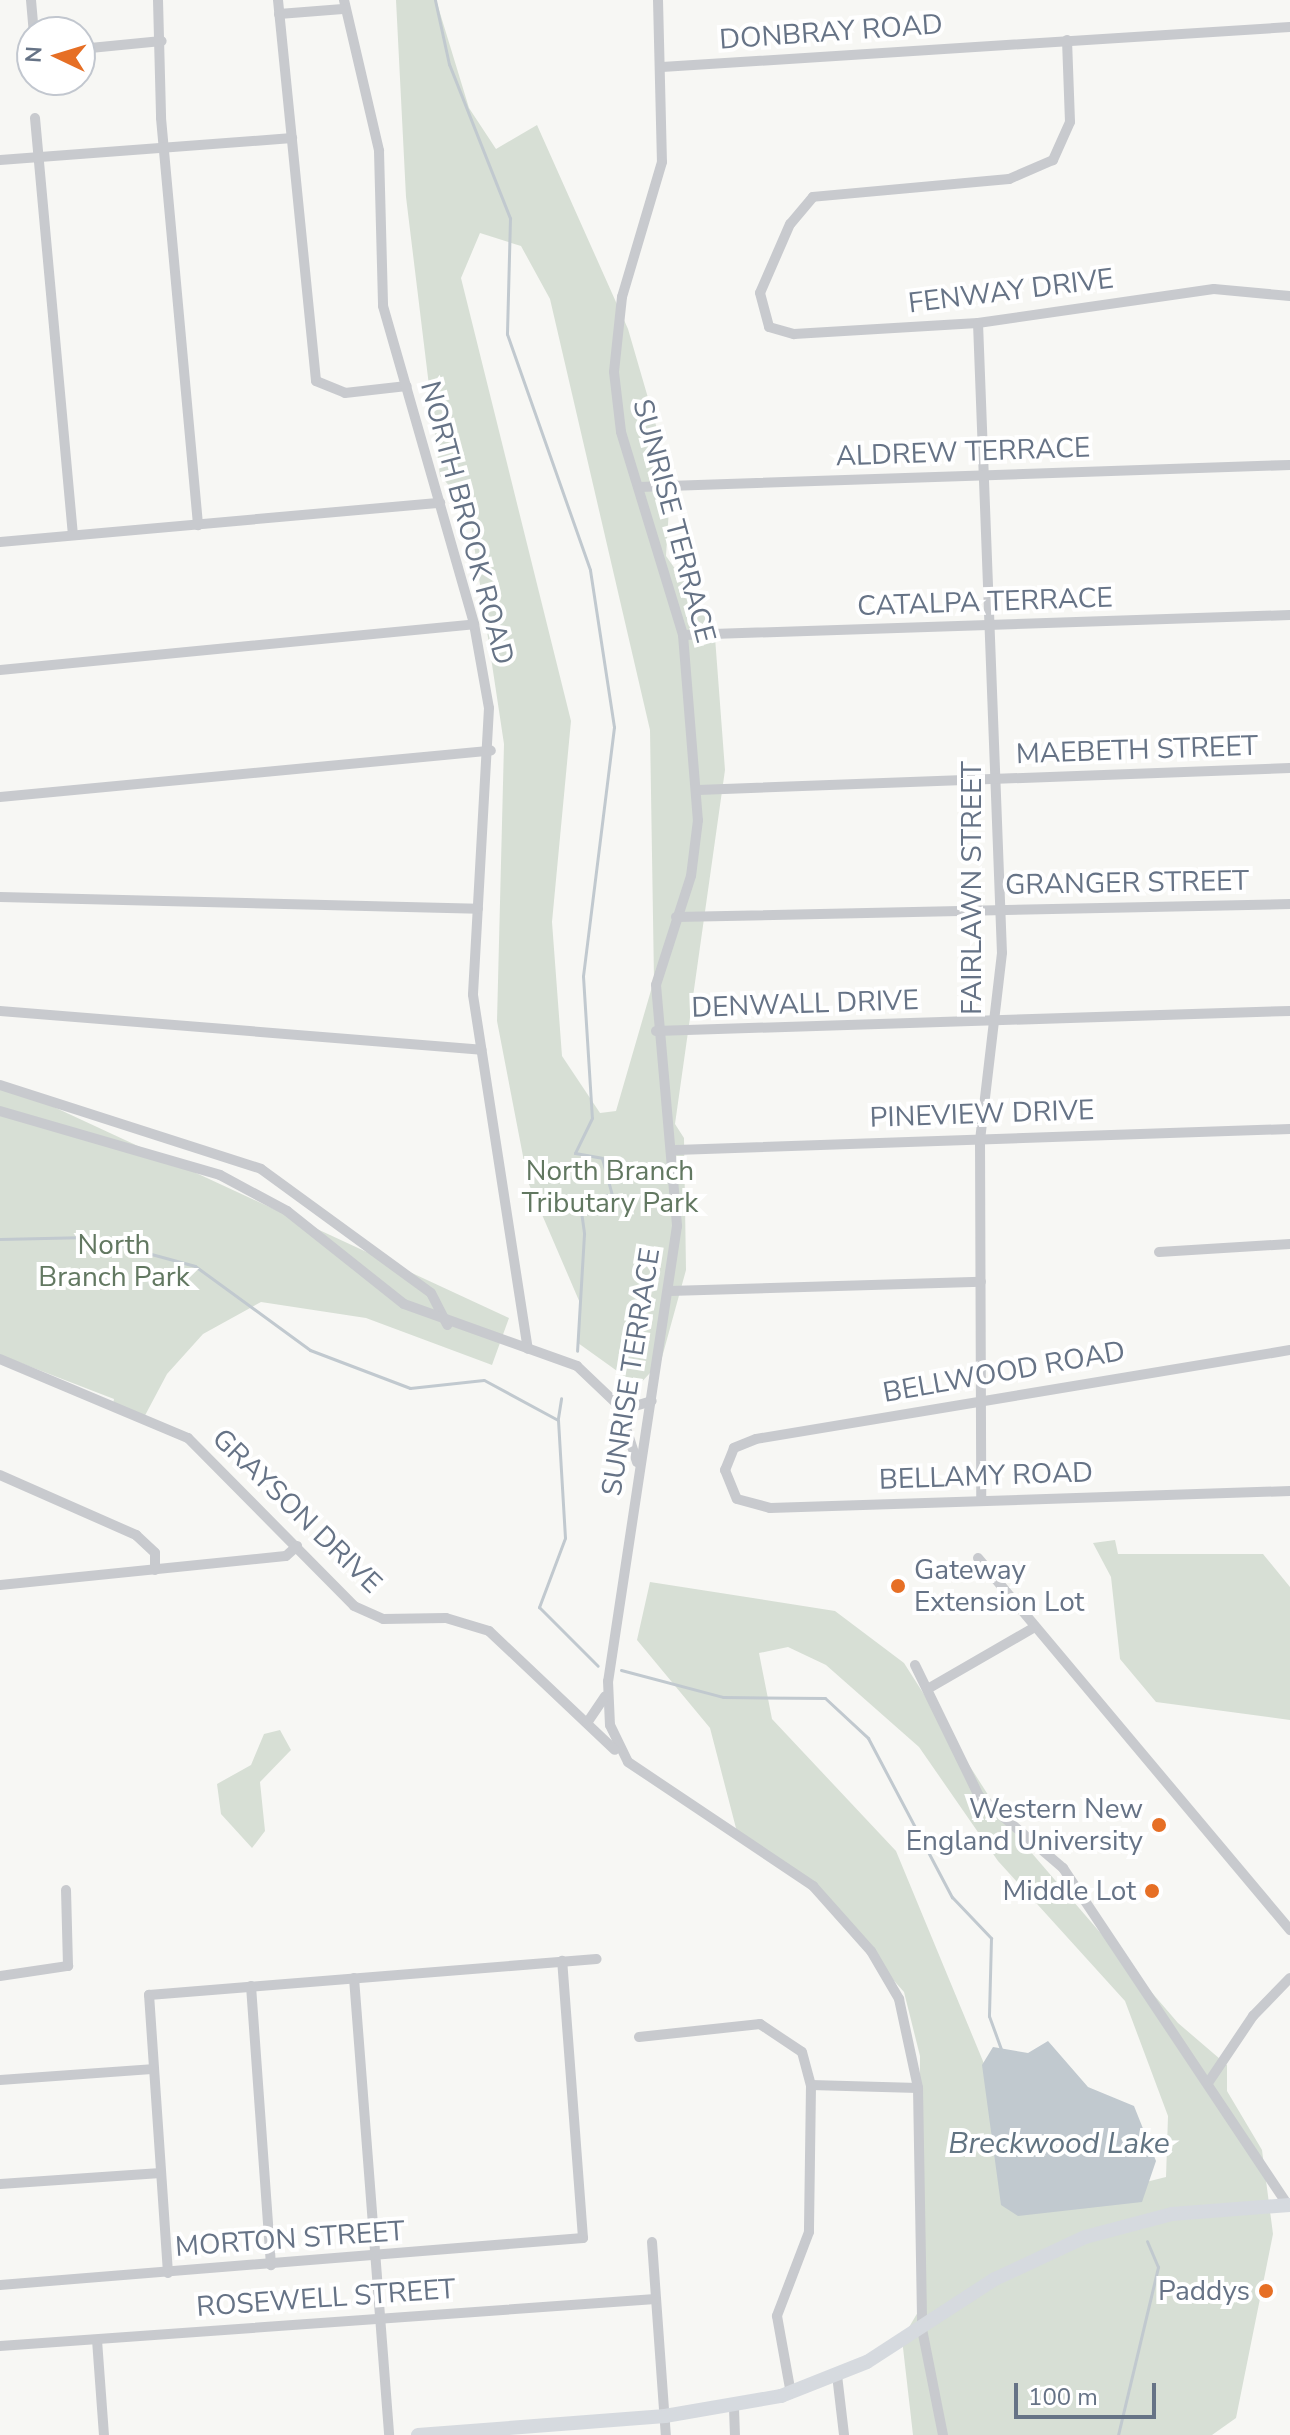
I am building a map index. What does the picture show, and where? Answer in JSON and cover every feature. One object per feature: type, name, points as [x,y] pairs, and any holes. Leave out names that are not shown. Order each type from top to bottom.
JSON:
[{"type":"main road","points":[[418,2435],[665,2416],[734,2408],[791,2394],[837,2375],[922,2329],[1018,2266],[1097,2232],[1172,2214],[1289,2205]]},
{"type":"street","points":[[158,0],[164,148],[198,525]]},
{"type":"street","points":[[278,0],[316,381],[345,393],[407,386]]},
{"type":"street","name":"SUNRISE TERRACE","points":[[608,1681],[669,1291],[676,1150],[656,1031],[656,985],[694,862],[698,790],[683,635],[619,421],[615,344],[626,280],[659,179],[662,67],[658,0]]},
{"type":"street","points":[[279,14],[344,4]]},
{"type":"street","name":"NORTH BROOK ROAD","points":[[344,4],[375,124],[381,287],[474,624],[491,751],[473,985],[528,1349]]},
{"type":"street","name":"DONBRAY ROAD","points":[[662,67],[1290,27]]},
{"type":"street","name":"FENWAY DRIVE","points":[[1067,40],[1070,122],[1053,160],[1009,179],[813,197],[790,224],[760,298],[763,319],[779,333],[978,323],[1200,291],[1290,296]]},
{"type":"street","points":[[96,47],[162,41]]},
{"type":"street","points":[[35,118],[73,534]]},
{"type":"street","points":[[0,160],[292,138]]},
{"type":"street","name":"FAIRLAWN STREET","points":[[978,323],[987,475],[999,910],[997,1023],[980,1140],[984,1400],[981,1500]]},
{"type":"street","name":"ALDREW TERRACE","points":[[639,487],[1290,465]]},
{"type":"street","points":[[0,542],[440,503]]},
{"type":"street","name":"CATALPA TERRACE","points":[[683,635],[1290,615]]},
{"type":"street","points":[[0,670],[474,624]]},
{"type":"street","points":[[0,797],[491,751]]},
{"type":"street","name":"MAEBETH STREET","points":[[698,790],[1290,768]]},
{"type":"street","points":[[0,897],[478,909]]},
{"type":"street","name":"GRANGER STREET","points":[[676,917],[1290,904]]},
{"type":"street","points":[[0,1011],[481,1050]]},
{"type":"street","name":"DENWALL DRIVE","points":[[656,1031],[997,1023],[1290,1011]]},
{"type":"street","points":[[0,1085],[261,1169],[431,1293],[447,1325]]},
{"type":"street","points":[[0,1111],[234,1181],[287,1211],[387,1294],[447,1325],[528,1349],[583,1370],[622,1410],[638,1479]]},
{"type":"street","name":"PINEVIEW DRIVE","points":[[676,1150],[1290,1129]]},
{"type":"street","points":[[1159,1252],[1290,1244]]},
{"type":"street","points":[[669,1291],[981,1282]]},
{"type":"street","name":"BELLWOOD ROAD","points":[[730,1452],[756,1439],[1290,1350]]},
{"type":"street","name":"GRAYSON DRIVE","points":[[0,1359],[188,1438],[371,1616],[446,1618],[489,1631],[622,1757],[781,1859],[831,1906],[899,1999],[918,2088],[922,2329],[943,2435]]},
{"type":"street","points":[[622,1410],[652,1401]]},
{"type":"street","name":"BELLAMY ROAD","points":[[730,1452],[727,1486],[755,1507],[1290,1491]]},
{"type":"street","points":[[0,1475],[136,1535],[155,1553],[155,1570]]},
{"type":"street","points":[[0,1585],[286,1556],[297,1546]]},
{"type":"street","points":[[978,1558],[1033,1628],[1290,1930]]},
{"type":"street","points":[[931,1687],[1033,1628]]},
{"type":"street","points":[[915,1665],[931,1687],[979,1796],[1063,1868],[1289,2205]]},
{"type":"street","points":[[587,1723],[604,1704],[608,1681]]},
{"type":"street","points":[[608,1681],[612,1737],[622,1757]]},
{"type":"street","points":[[0,1976],[62,1971],[70,1954],[66,1890]]},
{"type":"street","points":[[168,2273],[149,1996],[597,1959]]},
{"type":"street","name":"MORTON STREET","points":[[0,2285],[583,2238],[562,1961]]},
{"type":"street","points":[[354,1978],[377,2317],[389,2435]]},
{"type":"street","points":[[1208,2083],[1253,2016],[1290,1978]]},
{"type":"street","points":[[251,1986],[271,2265]]},
{"type":"street","points":[[639,2037],[760,2024],[802,2052],[811,2085],[809,2232],[777,2316],[791,2394]]},
{"type":"street","points":[[0,2080],[152,2069]]},
{"type":"street","points":[[811,2085],[918,2088]]},
{"type":"street","points":[[0,2184],[161,2173]]},
{"type":"street","points":[[652,2242],[666,2435]]},
{"type":"street","name":"ROSEWELL STREET","points":[[0,2346],[655,2299]]},
{"type":"street","points":[[97,2340],[104,2435]]},
{"type":"street","points":[[837,2375],[844,2435]]},
{"type":"street","points":[[734,2408],[735,2435]]},
{"type":"green space","name":"North Branch Tributary Park","points":[[396,0],[436,0],[469,108],[496,149],[537,125],[628,329],[671,477],[666,556],[714,624],[725,770],[675,1124],[684,1138],[686,1270],[661,1361],[638,1386],[578,1343],[580,1303],[528,1182],[497,1021],[504,744],[468,505],[440,476],[406,197]],"holes":[[[480,233],[521,246],[550,299],[650,730],[654,980],[616,1111],[600,1113],[562,1056],[552,922],[571,721],[461,278]]]},
{"type":"green space","name":"North Branch Park","points":[[0,1082],[509,1318],[492,1365],[366,1318],[261,1302],[203,1334],[167,1374],[141,1423],[112,1409],[114,1399],[0,1355]]},
{"type":"green space","points":[[1115,1540],[1118,1554],[1263,1554],[1290,1587],[1290,1720],[1156,1702],[1120,1659],[1111,1577],[1093,1543]]},
{"type":"green space","points":[[650,1582],[835,1611],[904,1663],[1006,1823],[1178,2023],[1227,2065],[1227,2091],[1262,2150],[1273,2234],[1236,2418],[1212,2435],[913,2435],[902,2339],[918,2312],[920,2056],[904,1992],[816,1893],[737,1832],[710,1728],[637,1640]],"holes":[[[788,1647],[826,1665],[919,1747],[998,1861],[1125,2001],[1168,2116],[1166,2177],[1086,2197],[1033,2182],[896,1851],[772,1719],[759,1653]]]},
{"type":"green space","points":[[280,1730],[291,1750],[260,1782],[265,1831],[252,1848],[221,1814],[217,1784],[251,1765],[264,1734]]},
{"type":"water","name":"Breckwood Lake","points":[[1048,2041],[1088,2087],[1134,2106],[1156,2161],[1142,2202],[1018,2216],[1001,2205],[982,2065],[993,2047],[1028,2053]]},
{"type":"waterway","points":[[435,0],[449,64],[510,218],[507,334],[590,570],[614,727],[583,976],[592,1118],[575,1153],[602,1158],[612,1195],[579,1197],[584,1234],[577,1351]]},
{"type":"waterway","points":[[0,1239],[89,1237],[195,1266],[310,1350],[410,1388],[484,1380],[558,1420],[565,1538],[539,1607],[598,1666]]},
{"type":"waterway","points":[[558,1418],[561,1398]]},
{"type":"waterway","points":[[621,1670],[723,1697],[825,1698],[868,1738],[952,1897],[991,1938],[989,2016],[1001,2049]]},
{"type":"waterway","points":[[1118,2435],[1158,2267],[1147,2241]]},
{"type":"place","name":"Gateway Extension Lot","points":[[898,1586]]},
{"type":"place","name":"Western New England University","points":[[1159,1825]]},
{"type":"place","name":"Middle Lot","points":[[1152,1891]]},
{"type":"place","name":"Paddys","points":[[1266,2291]]}]
